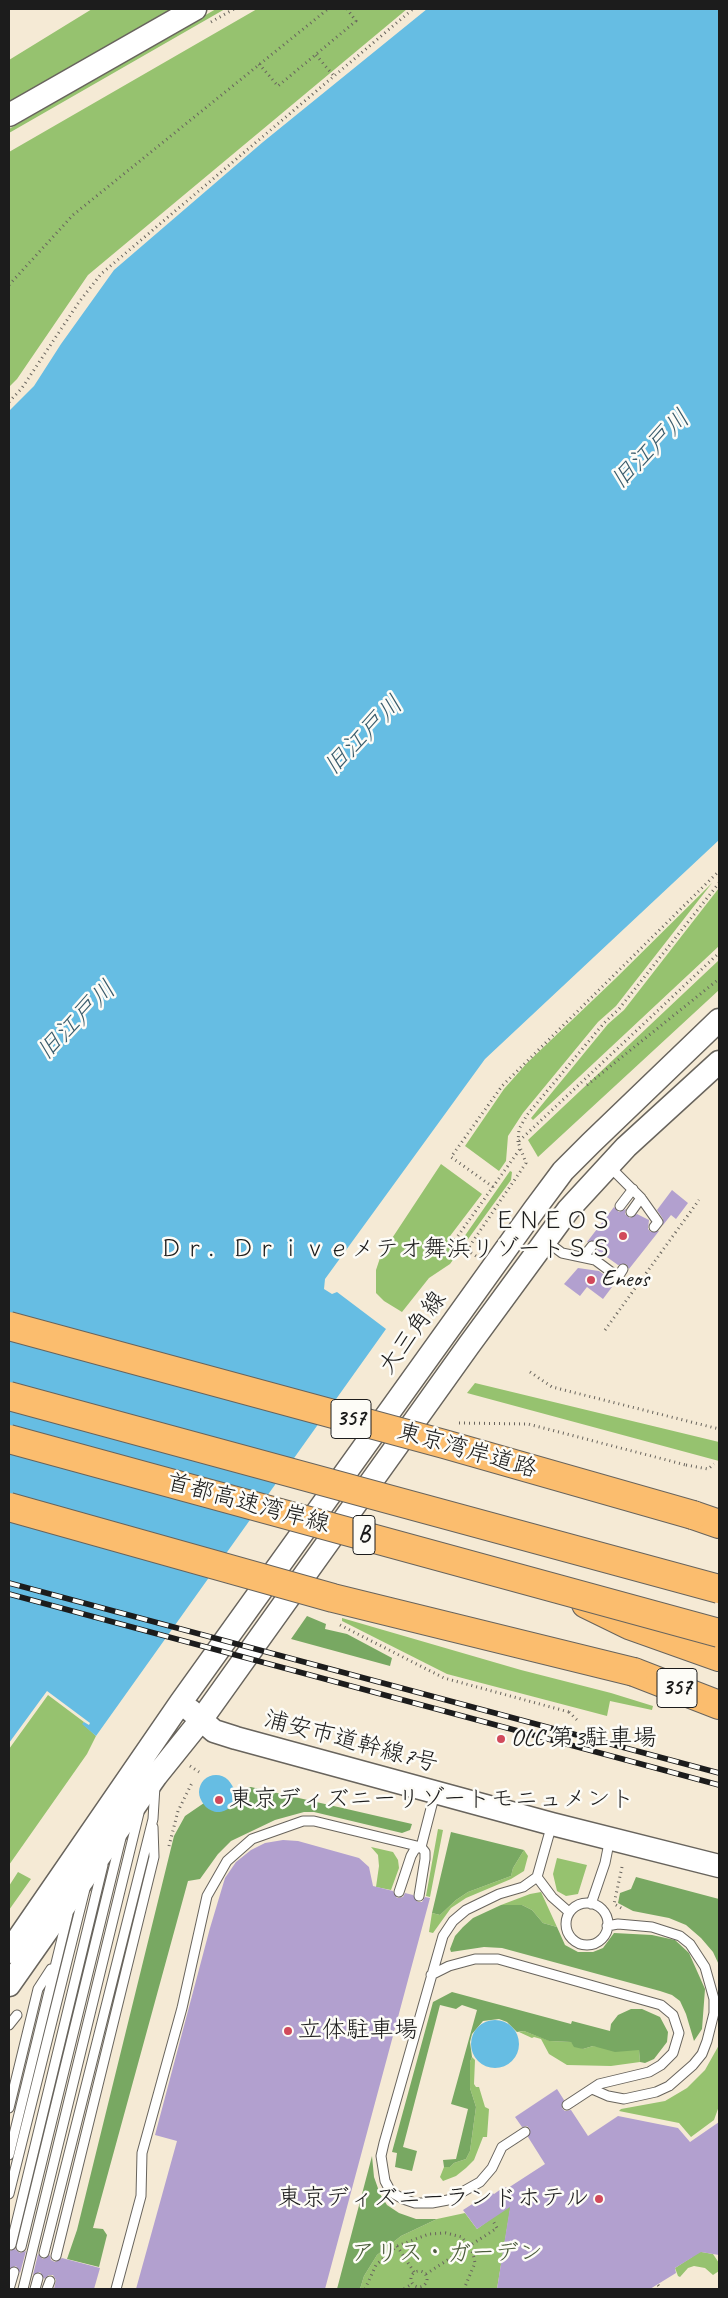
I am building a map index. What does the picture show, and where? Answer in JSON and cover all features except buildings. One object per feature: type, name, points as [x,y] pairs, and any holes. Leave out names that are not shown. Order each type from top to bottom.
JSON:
[{"type":"highway","name":"東京湾岸道路","points":[[9,1326],[706,1517],[719,1524]]},
{"type":"highway","name":"首都高速湾岸線","points":[[9,1396],[719,1589]]},
{"type":"highway","name":"首都高速湾岸線","points":[[9,1439],[719,1633]]},
{"type":"highway","name":"357","points":[[9,1507],[334,1598],[634,1672],[719,1689]]},
{"type":"highway","points":[[549,1586],[629,1625],[719,1656]]},
{"type":"highway","name":"357","points":[[634,1672],[719,1705]]},
{"type":"street","points":[[9,116],[195,9]]},
{"type":"street","name":"大三角線","points":[[9,1952],[181,1702],[558,1179],[597,1137],[719,1020]]},
{"type":"street","points":[[9,1984],[108,1843],[201,1720],[568,1210],[609,1166],[719,1062]]},
{"type":"street","name":"浦安市道幹線7号","points":[[181,1702],[214,1730],[236,1738],[435,1793],[719,1866]]},
{"type":"lane","points":[[609,1166],[642,1198],[658,1222],[654,1227]]},
{"type":"lane","points":[[620,1206],[633,1189]]},
{"type":"lane","points":[[631,1212],[642,1198]]},
{"type":"lane","points":[[645,1219],[651,1211]]},
{"type":"lane","points":[[546,1241],[562,1253],[598,1257],[611,1266],[618,1277],[623,1269]]},
{"type":"lane","points":[[584,1256],[592,1246]]},
{"type":"lane","points":[[56,2256],[154,1858],[150,1785]]},
{"type":"lane","points":[[24,2289],[150,1785]]},
{"type":"lane","points":[[421,1847],[435,1793]]},
{"type":"lane","points":[[44,2253],[152,1820]]},
{"type":"lane","points":[[21,2247],[125,1821]]},
{"type":"lane","points":[[116,2289],[141,2196],[142,2153],[182,2008],[207,1896],[227,1861],[252,1839],[303,1821],[322,1822],[421,1847],[425,1852],[425,1859],[419,1896]]},
{"type":"lane","points":[[525,2132],[502,2148],[492,2168],[480,2182],[464,2193],[432,2204],[415,2203],[402,2199],[391,2192],[382,2170],[381,2156],[443,1936],[452,1922],[466,1910],[482,1901],[523,1887],[538,1877],[552,1824]]},
{"type":"lane","points":[[591,1904],[605,1863],[610,1838]]},
{"type":"lane","points":[[11,2245],[108,1843]]},
{"type":"lane","points":[[399,1892],[411,1856],[415,1849],[421,1847]]},
{"type":"lane","points":[[9,2194],[90,1870]]},
{"type":"lane","points":[[538,1877],[552,1897],[569,1912]]},
{"type":"lane","points":[[9,2155],[72,1896]]},
{"type":"lane","points":[[591,1904],[602,1909],[607,1920],[607,1926],[602,1939],[596,1943],[583,1944],[571,1938],[567,1932],[566,1925],[569,1912],[579,1905],[591,1904]]},
{"type":"lane","points":[[592,2089],[608,2096],[624,2099],[656,2092],[669,2086],[694,2065],[702,2054],[708,2041],[714,2013],[714,2000],[705,1967],[690,1944],[680,1936],[652,1927],[618,1924],[607,1926]]},
{"type":"lane","points":[[431,1975],[449,1966],[475,1959],[498,1960],[661,2005],[673,2015],[679,2033],[672,2054],[661,2065],[649,2072],[599,2084],[567,2104]]},
{"type":"lane","points":[[9,2108],[38,1989],[56,1963]]},
{"type":"lane","points":[[9,2025],[17,2015]]},
{"type":"lane","points":[[9,2289],[14,2272]]},
{"type":"lane","points":[[36,2289],[38,2278]]},
{"type":"path","points":[[9,284],[73,215],[328,9]]},
{"type":"path","points":[[259,64],[278,86],[356,21],[347,9]]},
{"type":"path","points":[[9,402],[41,362],[79,302],[101,274],[413,9]]},
{"type":"path","points":[[316,55],[333,75]]},
{"type":"path","points":[[493,1187],[451,1157],[502,1086],[719,871]]},
{"type":"path","points":[[478,1258],[467,1250],[526,1163],[518,1142],[519,1129],[527,1115],[604,1023],[619,1009],[719,883]]},
{"type":"path","points":[[518,1142],[719,953]]},
{"type":"path","points":[[587,1085],[719,979]]},
{"type":"path","points":[[455,1240],[520,1149]]},
{"type":"path","points":[[605,1330],[700,1200]]},
{"type":"path","points":[[530,1372],[552,1387],[719,1429]]},
{"type":"path","points":[[454,1423],[528,1424],[708,1469],[714,1464]]},
{"type":"path","points":[[334,1622],[444,1678],[569,1712],[577,1720]]},
{"type":"path","points":[[426,2274],[497,2228],[492,2219]]},
{"type":"path","points":[[365,2289],[376,2265],[397,2246],[429,2234],[446,2233],[462,2237],[470,2245],[475,2263],[464,2289]]},
{"type":"path","points":[[397,2246],[414,2272]]},
{"type":"path","points":[[420,2271],[426,2274],[425,2287],[418,2287],[412,2284],[410,2278],[414,2272],[420,2271]]},
{"type":"path","points":[[404,2289],[412,2284]]},
{"type":"path","points":[[658,2285],[661,2289]]},
{"type":"green space","points":[[92,9],[171,9],[9,103],[9,60]]},
{"type":"green space","points":[[216,9],[225,9],[9,133],[9,129]]},
{"type":"green space","points":[[257,9],[407,9],[88,275],[17,379],[9,387],[9,152]]},
{"type":"green space","points":[[712,883],[616,1006],[598,1022],[523,1113],[508,1136],[506,1161],[499,1171],[465,1146],[504,1089],[527,1063]]},
{"type":"green space","points":[[719,888],[719,946],[533,1120],[531,1118],[608,1024],[624,1010]]},
{"type":"green space","points":[[719,960],[719,990],[538,1157],[528,1140]]},
{"type":"green space","points":[[441,1164],[482,1194],[447,1240],[457,1247],[510,1171],[512,1172],[511,1180],[450,1264],[429,1278],[402,1312],[384,1301],[376,1293],[376,1270],[381,1255]]},
{"type":"green space","points":[[475,1383],[719,1442],[719,1461],[467,1393]]},
{"type":"green space","points":[[307,1616],[326,1624],[325,1629],[347,1634],[392,1658],[390,1666],[291,1639]]},
{"type":"green space","points":[[342,1618],[521,1670],[611,1693],[653,1706],[652,1710],[610,1701],[607,1716],[447,1674],[342,1621]]},
{"type":"green space","points":[[48,1695],[84,1722],[83,1724],[96,1736],[87,1754],[9,1865],[9,1749]]},
{"type":"green space","points":[[251,1787],[412,1824],[410,1830],[402,1833],[314,1812],[304,1812],[275,1820],[231,1841],[218,1854],[200,1879],[188,1881],[93,2228],[103,2229],[107,2235],[99,2267],[67,2259],[77,2230],[174,1836],[185,1816],[204,1803],[234,1789]]},
{"type":"green space","points":[[438,1829],[443,1830],[430,1897],[426,1896]]},
{"type":"green space","points":[[451,1832],[524,1850],[513,1868],[511,1876],[468,1892],[440,1915],[432,1913]]},
{"type":"green space","points":[[371,1847],[393,1852],[398,1860],[399,1868],[391,1890],[376,1887],[379,1866],[378,1855]]},
{"type":"green space","points":[[524,1850],[528,1856],[524,1871],[511,1879],[466,1898],[451,1908],[433,1933],[429,1932],[432,1913],[440,1915],[468,1892],[511,1876],[513,1868]]},
{"type":"green space","points":[[557,1858],[587,1865],[578,1894],[566,1896],[557,1891],[553,1874]]},
{"type":"green space","points":[[18,1872],[31,1879],[9,1910],[9,1886]]},
{"type":"green space","points":[[636,1877],[719,1899],[719,1965],[713,1952],[686,1925],[669,1918],[633,1911],[618,1903],[620,1893],[631,1889]]},
{"type":"green space","points":[[541,1892],[557,1927],[543,1923],[532,1910],[522,1905],[501,1905],[530,1894]]},
{"type":"green space","points":[[501,1905],[522,1905],[532,1910],[543,1923],[557,1927],[565,1945],[578,1952],[593,1952],[603,1948],[614,1933],[652,1935],[675,1940],[689,1953],[705,1989],[702,2029],[694,2041],[680,2001],[672,1995],[660,1991],[502,1948],[484,1947],[451,1952],[450,1949],[455,1936],[463,1927],[473,1918]]},
{"type":"green space","points":[[452,1992],[571,2024],[572,2021],[610,2031],[611,2024],[618,2015],[631,2009],[642,2009],[660,2017],[668,2032],[667,2042],[654,2059],[645,2063],[640,2062],[639,2050],[615,2052],[593,2046],[583,2049],[574,2047],[571,2042],[549,2041],[524,2031],[517,2032],[507,2022],[499,2019],[483,2021],[472,2034],[470,2042],[472,2057],[470,2062],[470,2088],[476,2107],[470,2151],[466,2159],[454,2163],[450,2167],[444,2167],[443,2160],[456,2159],[468,2109],[451,2104],[477,2010],[462,2005],[456,2009],[440,2005],[403,2147],[417,2151],[412,2171],[395,2167],[397,2153],[392,2152],[433,2002]]},
{"type":"green space","points":[[524,2031],[550,2041],[571,2042],[583,2049],[593,2046],[639,2050],[640,2062],[611,2066],[567,2065],[549,2054],[541,2039],[532,2038],[519,2032]]},
{"type":"green space","points":[[719,2045],[719,2106],[714,2120],[691,2137],[679,2123],[619,2111],[621,2109],[665,2101],[687,2088],[705,2070]]},
{"type":"green space","points":[[472,2057],[475,2060],[474,2084],[476,2087],[479,2087],[485,2107],[489,2109],[487,2137],[483,2137],[474,2160],[466,2168],[456,2176],[443,2181],[440,2177],[444,2167],[450,2167],[454,2163],[466,2159],[470,2151],[476,2107],[470,2088],[470,2062]]},
{"type":"green space","points":[[372,2156],[374,2177],[380,2194],[387,2205],[399,2213],[416,2219],[437,2219],[401,2236],[377,2255],[364,2276],[360,2289],[337,2289]]},
{"type":"green space","name":"アリス・ガーデン","points":[[511,2204],[497,2289],[360,2289],[364,2276],[377,2255],[401,2236],[437,2219],[465,2213],[477,2229]]},
{"type":"green space","points":[[696,2251],[713,2254],[719,2263],[719,2271],[713,2275],[705,2268],[694,2266],[688,2268],[680,2277],[678,2276],[675,2268],[692,2257]]},
{"type":"water","name":"旧江戸川","points":[[427,9],[719,9],[719,840],[485,1059],[325,1279],[324,1289],[332,1294],[337,1292],[386,1329],[96,1736],[82,1724],[84,1722],[89,1725],[90,1723],[47,1691],[9,1743],[9,411],[34,386],[61,344],[114,270],[263,142]]},
{"type":"water","points":[[490,2020],[500,2020],[512,2027],[519,2039],[519,2049],[512,2061],[500,2068],[490,2068],[482,2064],[475,2057],[471,2049],[471,2039],[475,2031],[482,2024]]},
{"type":"railway","points":[[9,1583],[719,1773]]},
{"type":"railway","points":[[9,1594],[719,1785]]},
{"type":"place","name":"ＥＮＥＯＳ Ｄｒ．Ｄｒｉｖｅメテオ舞浜リゾートＳＳ","points":[[623,1236]]},
{"type":"place","name":"Eneos","points":[[591,1280]]},
{"type":"place","name":"OLC 第3駐車場","points":[[501,1739]]},
{"type":"place","name":"東京ディズニーリゾートモニュメント","points":[[219,1800]]},
{"type":"place","name":"立体駐車場","points":[[288,2031]]},
{"type":"place","name":"東京ディズニーランドホテル","points":[[599,2199]]}]
